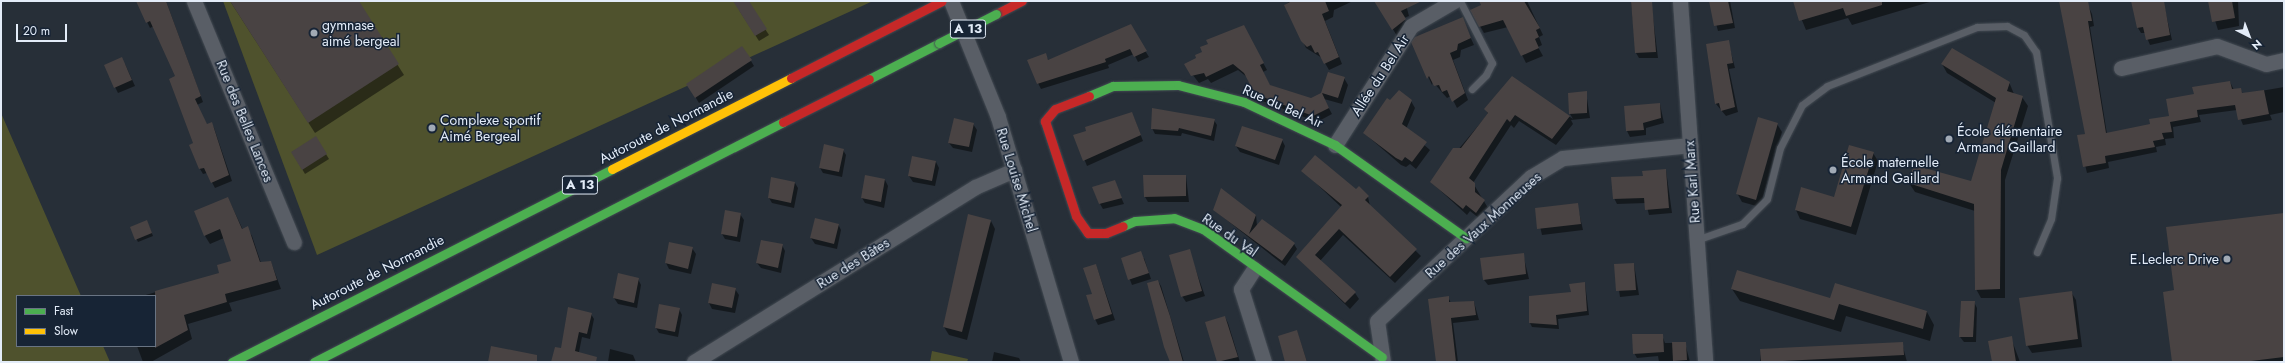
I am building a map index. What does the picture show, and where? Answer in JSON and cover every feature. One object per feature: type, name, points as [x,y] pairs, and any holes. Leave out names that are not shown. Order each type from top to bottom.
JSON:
[{"type":"main road","name":"Autoroute de Normandie","points":[[232,362],[942,1]]},
{"type":"main road","name":"A 13","points":[[314,362],[1022,1]]},
{"type":"main road","name":"Rue du Bel Air","points":[[1045,120],[1055,109],[1113,86],[1178,85],[1244,102],[1335,145],[1466,238]]},
{"type":"main road","name":"Rue du Val","points":[[1045,120],[1076,216],[1088,233],[1106,233],[1136,221],[1174,218],[1203,229],[1254,269],[1382,360]]},
{"type":"street","name":"Rue des Belles Lances","points":[[194,1],[294,242]]},
{"type":"street","name":"Rue Louise Michel","points":[[951,1],[998,117],[1071,362]]},
{"type":"street","name":"Allée du Bel Air","points":[[1335,145],[1411,26],[1454,1]]},
{"type":"street","name":"Rue Karl Marx","points":[[1680,1],[1705,362]]},
{"type":"street","points":[[2121,68],[2217,46],[2266,64],[2284,60]]},
{"type":"street","name":"Rue des Vaux Monneuses","points":[[1382,360],[1377,322],[1531,177],[1563,158],[1690,145]]},
{"type":"street","name":"Rue des Bâtes","points":[[694,362],[975,187],[1014,170]]},
{"type":"street","points":[[1254,269],[1241,289],[1264,362]]},
{"type":"lane","points":[[1460,1],[1492,63],[1486,75],[1472,89]]},
{"type":"lane","points":[[1696,240],[1742,224],[1767,199],[1780,148],[1802,105],[1828,86],[1977,27],[2007,26],[2024,35],[2036,52],[2057,178],[2051,219],[2037,252]]},
{"type":"green space","name":"Complexe sportif Aimé Bergeal","points":[[223,1],[873,1],[317,255]]},
{"type":"green space","points":[[1,113],[81,295],[16,295],[16,347],[103,347],[110,362],[1,362]]},
{"type":"green space","points":[[932,351],[968,359],[967,362],[930,362]]},
{"type":"building","points":[[136,1],[166,1],[201,96],[195,99],[207,124],[212,122],[229,175],[211,183],[204,168],[199,169],[189,145],[193,143],[169,79],[175,76],[150,21],[146,23]]},
{"type":"building","name":"gymnase aimé bergeal","points":[[230,1],[359,1],[399,64],[308,123]]},
{"type":"building","points":[[733,1],[749,1],[767,29],[755,36]]},
{"type":"building","points":[[1292,1],[1325,1],[1329,11],[1322,14],[1339,57],[1324,64],[1318,52],[1315,53],[1311,45],[1307,47],[1301,41],[1284,5]]},
{"type":"building","points":[[1374,1],[1422,1],[1401,11],[1406,19],[1392,30]]},
{"type":"building","points":[[1479,1],[1524,1],[1540,28],[1536,30],[1539,37],[1535,39],[1539,48],[1521,56],[1503,20],[1479,27],[1470,10],[1481,5]]},
{"type":"building","points":[[1631,1],[1652,1],[1656,52],[1635,53]]},
{"type":"building","points":[[1709,1],[1728,1],[1733,23],[1714,26]]},
{"type":"building","points":[[1793,1],[1882,1],[1882,5],[1846,16],[1843,8],[1799,21]]},
{"type":"building","points":[[2059,1],[2088,1],[2092,21],[2088,21],[2106,133],[2150,124],[2149,119],[2169,116],[2166,99],[2194,94],[2192,87],[2230,81],[2232,89],[2241,88],[2242,93],[2264,90],[2269,114],[2238,120],[2235,105],[2197,110],[2198,117],[2170,122],[2172,132],[2162,133],[2164,139],[2153,141],[2155,147],[2105,156],[2106,163],[2083,167],[2077,135],[2085,134]]},
{"type":"building","points":[[2131,1],[2164,1],[2170,35],[2146,40],[2143,27],[2137,28]]},
{"type":"building","points":[[2208,1],[2232,1],[2235,18],[2212,22]]},
{"type":"building","points":[[1463,17],[1471,38],[1458,44],[1457,50],[1450,53],[1465,93],[1452,102],[1447,90],[1442,92],[1439,85],[1434,86],[1429,76],[1427,79],[1411,42],[1415,37]]},
{"type":"building","points":[[1131,24],[1147,51],[1134,57],[1130,49],[1105,59],[1106,62],[1037,84],[1027,60],[1046,53],[1048,60]]},
{"type":"building","points":[[1244,25],[1264,63],[1260,65],[1270,85],[1311,98],[1321,93],[1328,72],[1345,77],[1338,98],[1322,93],[1329,108],[1313,116],[1255,94],[1244,73],[1233,64],[1206,77],[1204,73],[1191,76],[1184,64],[1196,58],[1195,55],[1202,52],[1200,47],[1208,44],[1206,40]]},
{"type":"building","points":[[1729,40],[1733,63],[1727,64],[1735,107],[1721,111],[1719,103],[1715,104],[1706,44]]},
{"type":"building","points":[[742,46],[752,60],[695,98],[686,84]]},
{"type":"building","points":[[1952,48],[2010,82],[2007,91],[2023,96],[2001,170],[2000,289],[1975,290],[1974,204],[1908,183],[1914,165],[1971,181],[1996,98],[1941,64]]},
{"type":"building","points":[[122,57],[132,80],[114,88],[104,65]]},
{"type":"building","points":[[1512,76],[1570,116],[1552,139],[1515,115],[1510,122],[1507,119],[1469,178],[1475,183],[1475,192],[1485,200],[1476,213],[1466,205],[1463,209],[1430,182],[1453,148],[1461,148],[1468,139],[1488,113],[1484,109]]},
{"type":"building","points":[[1399,90],[1412,100],[1402,124],[1427,142],[1412,162],[1405,157],[1402,161],[1396,158],[1363,133],[1387,98],[1390,100]]},
{"type":"building","points":[[1587,91],[1587,113],[1569,114],[1568,93]]},
{"type":"building","points":[[1660,103],[1661,118],[1643,123],[1644,130],[1626,131],[1624,106]]},
{"type":"building","points":[[1152,108],[1215,119],[1211,136],[1179,128],[1178,131],[1151,129]]},
{"type":"building","points":[[1132,112],[1141,135],[1083,161],[1073,135],[1086,131],[1085,127]]},
{"type":"building","points":[[1758,117],[1778,123],[1756,200],[1736,194]]},
{"type":"building","points":[[954,118],[974,123],[969,147],[948,143]]},
{"type":"building","points":[[1242,126],[1283,139],[1275,160],[1235,146]]},
{"type":"building","points":[[316,136],[327,154],[302,170],[291,152]]},
{"type":"building","points":[[824,144],[844,149],[839,172],[819,168]]},
{"type":"building","points":[[1849,145],[1874,152],[1851,227],[1795,210],[1801,187],[1834,197]]},
{"type":"building","points":[[1315,155],[1356,189],[1359,186],[1369,196],[1365,200],[1417,249],[1390,277],[1339,229],[1315,255],[1356,292],[1345,303],[1296,257],[1342,205],[1301,171]]},
{"type":"building","points":[[912,156],[936,161],[932,181],[908,176]]},
{"type":"building","points":[[1666,169],[1669,208],[1645,210],[1644,198],[1613,199],[1611,177],[1643,176],[1642,171]]},
{"type":"building","points":[[865,175],[885,179],[881,202],[861,198]]},
{"type":"building","points":[[1143,175],[1186,175],[1186,196],[1144,197]]},
{"type":"building","points":[[771,177],[795,182],[791,203],[768,198]]},
{"type":"building","points":[[1115,180],[1122,198],[1099,204],[1092,187]]},
{"type":"building","points":[[1221,188],[1256,215],[1249,234],[1262,219],[1295,243],[1282,261],[1213,210]]},
{"type":"building","points":[[228,197],[242,229],[248,226],[260,262],[271,261],[277,280],[225,294],[227,302],[184,315],[188,330],[155,348],[155,291],[219,273],[217,265],[231,261],[220,229],[204,236],[194,211]]},
{"type":"building","points":[[1578,203],[1581,224],[1537,229],[1535,208]]},
{"type":"building","points":[[725,210],[741,213],[737,237],[721,234]]},
{"type":"building","name":"E.Leclerc Drive","points":[[2284,213],[2284,357],[2243,362],[2172,362],[2163,292],[2174,290],[2166,227]]},
{"type":"building","points":[[968,214],[991,220],[962,332],[943,327]]},
{"type":"building","points":[[815,218],[839,224],[834,244],[810,238]]},
{"type":"building","points":[[147,220],[152,233],[135,240],[130,227]]},
{"type":"building","points":[[761,240],[783,244],[778,268],[756,263]]},
{"type":"building","points":[[669,242],[693,247],[688,269],[665,263]]},
{"type":"building","points":[[1190,249],[1202,291],[1181,297],[1169,255]]},
{"type":"building","points":[[1141,251],[1149,273],[1128,280],[1121,258]]},
{"type":"building","points":[[1524,253],[1526,274],[1483,280],[1480,258]]},
{"type":"building","points":[[1634,263],[1636,290],[1616,291],[1614,264]]},
{"type":"building","points":[[1096,264],[1112,314],[1094,320],[1086,295],[1092,294],[1083,268]]},
{"type":"building","points":[[1737,270],[1830,298],[1835,283],[1927,311],[1923,329],[1839,304],[1834,320],[1731,289]]},
{"type":"building","points":[[618,273],[639,278],[634,303],[613,298]]},
{"type":"building","points":[[1158,280],[1183,362],[1170,362],[1164,347],[1147,283]]},
{"type":"building","points":[[1585,282],[1587,311],[1556,315],[1557,325],[1529,323],[1529,296],[1571,292],[1569,284]]},
{"type":"building","points":[[712,283],[736,288],[732,308],[708,303]]},
{"type":"building","points":[[2072,291],[2078,339],[2026,346],[2019,298]]},
{"type":"building","points":[[1449,296],[1449,302],[1474,301],[1476,315],[1451,318],[1456,362],[1436,362],[1428,299]]},
{"type":"building","points":[[1961,301],[1975,301],[1973,337],[1959,337]]},
{"type":"building","points":[[659,304],[680,308],[675,332],[655,328]]},
{"type":"building","points":[[568,307],[592,313],[587,334],[579,332],[575,351],[597,357],[596,362],[551,362],[555,347],[561,348]]},
{"type":"building","points":[[1225,316],[1238,357],[1217,362],[1205,322]]},
{"type":"building","points":[[1297,330],[1307,362],[1285,362],[1278,336]]},
{"type":"building","points":[[1632,334],[1663,334],[1664,352],[1633,354]]},
{"type":"building","points":[[2012,336],[2016,362],[1992,362],[1988,341]]},
{"type":"building","points":[[1672,342],[1686,342],[1687,360],[1673,361]]},
{"type":"building","points":[[1903,342],[1904,355],[1761,362],[1760,349]]},
{"type":"building","points":[[491,346],[537,355],[537,362],[488,362]]},
{"type":"traffic: fast","points":[[939,43],[996,14]]},
{"type":"traffic: fast","points":[[869,79],[939,43]]},
{"type":"traffic: fast","points":[[1089,96],[1113,86],[1178,85],[1244,102],[1335,145],[1466,238]]},
{"type":"traffic: fast","points":[[314,362],[783,122]]},
{"type":"traffic: fast","points":[[232,362],[612,169]]},
{"type":"traffic: fast","points":[[1123,226],[1135,221],[1174,218],[1203,229],[1382,357]]},
{"type":"traffic: slow","points":[[612,169],[791,78]]},
{"type":"traffic: jam","points":[[791,78],[942,1]]},
{"type":"traffic: jam","points":[[996,14],[1022,1]]},
{"type":"traffic: jam","points":[[783,122],[869,79]]},
{"type":"traffic: jam","points":[[1089,96],[1055,109],[1045,121],[1076,216],[1088,233],[1106,233],[1123,226]]},
{"type":"place","name":"gymnase aimé bergeal","points":[[314,33]]},
{"type":"place","name":"Complexe sportif Aimé Bergeal","points":[[432,128]]},
{"type":"place","name":"École élémentaire Armand Gaillard","points":[[1949,139]]},
{"type":"place","name":"École maternelle Armand Gaillard","points":[[1833,170]]},
{"type":"place","name":"E.Leclerc Drive","points":[[2227,259]]}]
